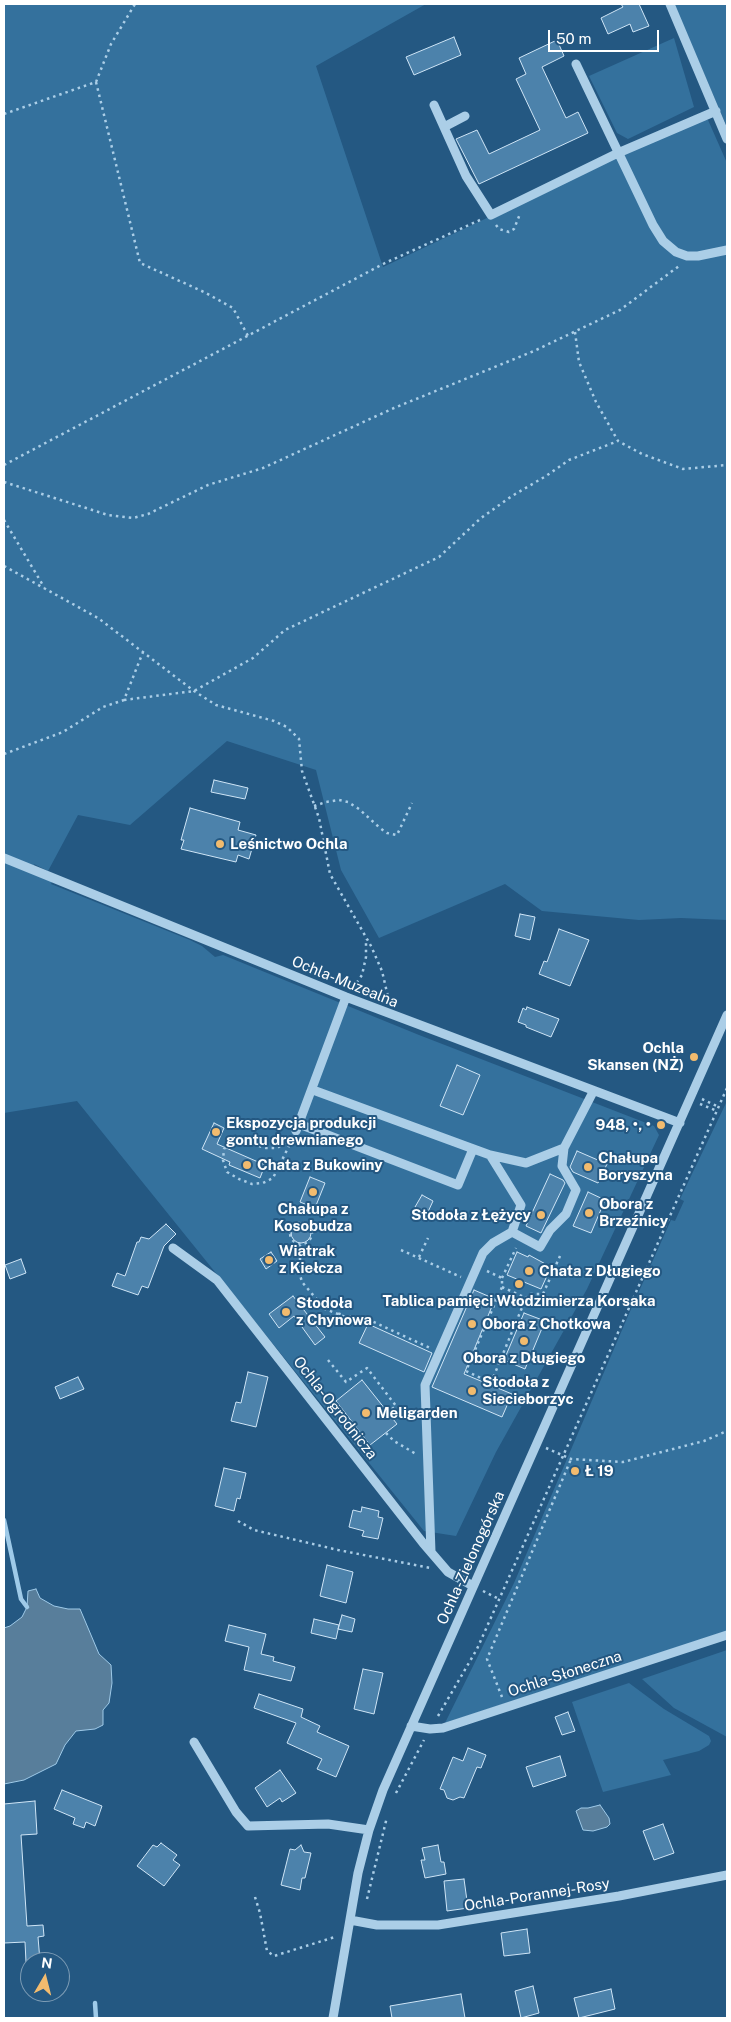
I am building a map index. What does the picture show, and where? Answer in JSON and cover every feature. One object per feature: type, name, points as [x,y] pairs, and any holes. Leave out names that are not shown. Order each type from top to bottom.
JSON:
[{"type":"street","points":[[670,4],[727,139]]},
{"type":"street","points":[[576,64],[653,225],[663,241],[676,252],[691,256],[727,250]]},
{"type":"street","points":[[434,105],[466,176],[489,216],[618,152],[716,111]]},
{"type":"street","points":[[444,126],[465,116]]},
{"type":"street","name":"Ochla-Muzealna","points":[[4,858],[346,997],[593,1092],[680,1123]]},
{"type":"street","points":[[346,997],[313,1090],[296,1131],[458,1185],[473,1149]]},
{"type":"street","name":"Ochla-Zielonogórska","points":[[333,2018],[358,1873],[369,1830],[383,1790],[680,1123],[694,1099],[727,1015]]},
{"type":"street","points":[[313,1090],[490,1155],[526,1164],[564,1148]]},
{"type":"street","points":[[512,1232],[540,1247],[550,1230],[566,1214],[576,1190],[562,1166],[564,1148],[593,1092]]},
{"type":"street","points":[[431,1552],[424,1389],[483,1253],[493,1243],[512,1232],[520,1205],[490,1155]]},
{"type":"street","name":"Ochla-Ogrodnicza","points":[[173,1248],[217,1280],[431,1552],[448,1572],[473,1586]]},
{"type":"street","name":"Ochla-Słoneczna","points":[[411,1726],[430,1729],[443,1728],[727,1635]]},
{"type":"street","points":[[194,1742],[236,1812],[248,1826],[328,1824],[369,1830]]},
{"type":"street","name":"Ochla-Porannej-Rosy","points":[[350,1920],[384,1925],[438,1925],[619,1896],[727,1875]]},
{"type":"path","points":[[135,4],[111,44],[96,82],[140,263],[204,292],[233,308],[248,336]]},
{"type":"path","points":[[4,114],[96,82]]},
{"type":"path","points":[[4,465],[385,264],[489,216],[499,229],[509,232],[514,229],[517,222],[521,200]]},
{"type":"path","points":[[4,482],[108,515],[133,518],[148,514],[208,485],[263,468],[394,408],[534,351],[575,332],[620,310],[691,256]]},
{"type":"path","points":[[575,332],[578,362],[596,402],[618,441],[642,454],[683,470],[727,465]]},
{"type":"path","points":[[4,754],[63,732],[104,707],[124,700],[194,691],[253,658],[285,630],[439,557],[481,518],[512,496],[569,460],[618,441]]},
{"type":"path","points":[[4,520],[45,589]]},
{"type":"path","points":[[4,566],[98,618],[194,691],[216,704],[264,718],[287,728],[299,739],[302,771],[319,818],[330,874],[366,936],[382,971],[389,1002]]},
{"type":"path","points":[[124,700],[143,652]]},
{"type":"path","points":[[314,806],[339,800],[348,802],[387,833],[397,835],[412,803]]},
{"type":"path","points":[[346,997],[362,975],[367,947],[366,936]]},
{"type":"path","points":[[443,1706],[477,1649],[727,1088]]},
{"type":"path","points":[[694,1099],[719,1107]]},
{"type":"path","points":[[694,1099],[717,1112]]},
{"type":"path","points":[[296,1131],[273,1178],[263,1183],[252,1184],[238,1179],[227,1172],[223,1160],[224,1149],[230,1142],[240,1141],[266,1148],[277,1148],[296,1131]]},
{"type":"path","points":[[300,1222],[310,1226],[312,1235],[308,1242],[300,1245],[292,1240],[290,1235],[292,1226],[300,1222]]},
{"type":"path","points":[[521,1237],[502,1278],[502,1287],[466,1371],[489,1382],[493,1378],[526,1298],[530,1294],[543,1294],[560,1256]]},
{"type":"path","points":[[419,1258],[428,1238]]},
{"type":"path","points":[[300,1245],[300,1275],[302,1282],[325,1309],[339,1314],[365,1318],[440,1353]]},
{"type":"path","points":[[401,1250],[470,1281]]},
{"type":"path","points":[[477,1266],[502,1278]]},
{"type":"path","points":[[502,1287],[526,1298]]},
{"type":"path","points":[[339,1314],[344,1301]]},
{"type":"path","points":[[328,1360],[346,1382],[366,1368],[396,1406],[388,1412]]},
{"type":"path","points":[[537,1444],[571,1459],[623,1462],[704,1441],[727,1431]]},
{"type":"path","points":[[386,1433],[394,1441],[428,1461]]},
{"type":"path","points":[[507,1707],[487,1659],[571,1459]]},
{"type":"path","points":[[238,1520],[254,1530],[338,1550],[448,1572]]},
{"type":"path","points":[[473,1586],[499,1599]]},
{"type":"path","points":[[396,1794],[430,1729]]},
{"type":"path","points":[[362,1921],[390,1810]]},
{"type":"path","points":[[256,1897],[265,1946],[267,1951],[274,1956],[348,1932]]},
{"type":"shaded area","points":[[4,4],[426,4],[316,66],[383,267],[699,118],[708,120],[727,163],[727,920],[681,918],[639,920],[542,911],[505,884],[379,938],[341,870],[316,770],[227,741],[130,825],[78,815],[48,871],[34,864],[35,869],[54,877],[51,884],[190,940],[202,946],[215,957],[223,955],[419,1035],[654,1126],[659,1135],[587,1289],[496,1452],[456,1536],[424,1531],[77,1101],[4,1113]]},
{"type":"shaded area","points":[[674,4],[727,4],[727,127]]},
{"type":"shaded area","points":[[674,38],[694,107],[628,139],[617,133],[589,76]]},
{"type":"shaded area","points":[[727,1101],[727,1631],[445,1723],[514,1583],[628,1316],[671,1220],[675,1221],[684,1201],[680,1199]]},
{"type":"shaded area","points":[[36,1589],[40,1598],[54,1606],[80,1609],[99,1654],[111,1665],[112,1683],[109,1703],[103,1710],[103,1725],[95,1729],[76,1731],[65,1745],[56,1764],[24,1780],[4,1784],[4,1628],[22,1617],[27,1607],[28,1591]]},
{"type":"shaded area","points":[[727,1650],[727,1737],[674,1708],[642,1679]]},
{"type":"shaded area","points":[[629,1683],[664,1709],[709,1736],[711,1741],[709,1745],[699,1751],[663,1760],[671,1775],[603,1792],[572,1702]]},
{"type":"shaded area","points":[[600,1805],[609,1818],[610,1824],[607,1827],[593,1831],[583,1830],[576,1811],[581,1808]]},
{"type":"building","points":[[621,4],[639,4],[649,26],[633,32],[630,24],[608,34],[601,18],[623,7]]},
{"type":"building","points":[[454,37],[461,55],[414,75],[406,57]]},
{"type":"building","points":[[557,40],[564,56],[542,67],[566,118],[578,112],[588,133],[479,184],[456,139],[477,130],[489,154],[540,130],[516,79],[526,74],[519,58]]},
{"type":"building","points":[[214,780],[248,788],[245,799],[211,792]]},
{"type":"building","points":[[190,808],[240,822],[238,830],[256,835],[249,859],[238,855],[236,862],[181,849],[184,840],[181,840]]},
{"type":"building","points":[[520,914],[535,917],[530,940],[515,936]]},
{"type":"building","points":[[559,929],[589,940],[570,986],[539,974],[544,961],[547,962]]},
{"type":"building","points":[[527,1007],[559,1019],[551,1037],[518,1022],[523,1008],[526,1010]]},
{"type":"building","points":[[457,1065],[480,1075],[463,1115],[440,1106]]},
{"type":"building","points":[[214,1123],[224,1128],[217,1144],[265,1165],[260,1178],[229,1165],[230,1162],[202,1149]]},
{"type":"building","name":"Chałupa Boryszyna","points":[[577,1151],[607,1164],[598,1183],[573,1172],[570,1167]]},
{"type":"building","points":[[550,1174],[563,1180],[565,1183],[541,1233],[526,1226]]},
{"type":"building","name":"Chałupa z Kosobudza","points":[[310,1177],[325,1183],[315,1208],[300,1202]]},
{"type":"building","name":"Obora z Brzeźnicy","points":[[588,1192],[605,1200],[591,1233],[573,1226]]},
{"type":"building","points":[[422,1195],[433,1201],[427,1214],[415,1207]]},
{"type":"building","points":[[301,1223],[308,1226],[311,1233],[308,1240],[301,1243],[294,1240],[291,1233],[294,1226]]},
{"type":"building","points":[[166,1224],[176,1234],[164,1246],[148,1288],[142,1286],[138,1295],[112,1286],[117,1273],[125,1276],[137,1242],[139,1242],[141,1237],[149,1239]]},
{"type":"building","name":"Wiatrak z Kiełcza","points":[[271,1252],[277,1261],[266,1269],[260,1259]]},
{"type":"building","name":"Chata z Długiego","points":[[517,1252],[528,1257],[529,1255],[551,1267],[541,1289],[507,1275]]},
{"type":"building","points":[[21,1259],[26,1273],[10,1279],[5,1265]]},
{"type":"building","points":[[474,1290],[495,1299],[464,1374],[512,1394],[502,1417],[432,1387]]},
{"type":"building","points":[[293,1296],[325,1337],[315,1345],[294,1316],[279,1328],[269,1314]]},
{"type":"building","name":"Obora z Długiego","points":[[524,1313],[545,1321],[525,1369],[504,1360]]},
{"type":"building","points":[[368,1324],[432,1353],[424,1372],[359,1343]]},
{"type":"building","points":[[248,1372],[268,1377],[256,1427],[231,1421],[236,1402],[241,1403]]},
{"type":"building","points":[[78,1377],[84,1389],[60,1399],[55,1387]]},
{"type":"building","name":"Meligarden","points":[[362,1380],[397,1424],[370,1445],[336,1401]]},
{"type":"building","points":[[224,1468],[246,1473],[240,1499],[237,1498],[234,1511],[215,1506]]},
{"type":"building","points":[[362,1507],[379,1511],[378,1517],[383,1518],[378,1539],[362,1536],[364,1531],[349,1527],[353,1510],[361,1512]]},
{"type":"building","points":[[327,1565],[353,1572],[346,1603],[320,1596]]},
{"type":"building","points":[[342,1615],[355,1619],[352,1632],[338,1629]]},
{"type":"building","points":[[314,1619],[339,1625],[336,1639],[311,1633]]},
{"type":"building","points":[[229,1625],[266,1634],[261,1654],[274,1657],[273,1661],[295,1667],[291,1681],[244,1670],[249,1647],[225,1641]]},
{"type":"building","points":[[363,1669],[383,1673],[374,1714],[354,1709]]},
{"type":"building","points":[[259,1694],[303,1709],[301,1717],[320,1726],[317,1732],[349,1746],[336,1777],[317,1769],[322,1759],[287,1743],[296,1723],[254,1708]]},
{"type":"building","points":[[568,1712],[575,1731],[562,1735],[555,1717]]},
{"type":"building","points":[[468,1748],[486,1755],[481,1768],[477,1767],[464,1798],[460,1797],[453,1800],[447,1798],[444,1790],[440,1789],[453,1757],[463,1761]]},
{"type":"building","points":[[560,1756],[566,1776],[533,1787],[526,1767]]},
{"type":"building","points":[[280,1770],[296,1793],[282,1802],[280,1798],[267,1807],[255,1788]]},
{"type":"building","points":[[62,1790],[102,1806],[95,1826],[86,1822],[84,1828],[73,1824],[75,1818],[54,1809]]},
{"type":"building","points":[[35,1801],[37,1834],[21,1835],[27,1926],[43,1925],[44,1936],[38,1937],[39,1952],[26,1952],[25,1942],[4,1943],[4,1804]]},
{"type":"building","points":[[663,1824],[674,1853],[654,1860],[643,1831]]},
{"type":"building","points":[[161,1843],[177,1855],[173,1860],[180,1865],[164,1886],[137,1866],[153,1845],[157,1847]]},
{"type":"building","points":[[301,1845],[304,1852],[311,1853],[305,1878],[302,1878],[300,1890],[281,1885],[290,1849],[295,1850]]},
{"type":"building","points":[[438,1845],[441,1862],[444,1862],[446,1874],[425,1878],[421,1860],[425,1860],[422,1848]]},
{"type":"building","points":[[464,1879],[468,1908],[447,1911],[444,1881]]},
{"type":"building","points":[[527,1929],[530,1953],[504,1956],[501,1933]]},
{"type":"building","points":[[533,1986],[539,2013],[521,2018],[515,1991]]},
{"type":"building","points":[[611,1989],[615,2009],[579,2018],[574,1998]]},
{"type":"building","points":[[461,1994],[465,2018],[392,2018],[390,2006]]},
{"type":"waterway","points":[[4,1520],[21,1599],[27,1607]]},
{"type":"waterway","points":[[95,2003],[96,2018]]},
{"type":"place","name":"Leśnictwo Ochla","points":[[220,844]]},
{"type":"place","name":"Ochla Skansen (NŻ)","points":[[694,1057]]},
{"type":"place","name":"948, •, •","points":[[661,1125]]},
{"type":"place","name":"Ekspozycja produkcji gontu drewnianego","points":[[216,1132]]},
{"type":"place","name":"Chata z Bukowiny","points":[[247,1165]]},
{"type":"place","name":"Chałupa Boryszyna","points":[[588,1167]]},
{"type":"place","name":"Chałupa z Kosobudza","points":[[313,1192]]},
{"type":"place","name":"Obora z Brzeźnicy","points":[[589,1213]]},
{"type":"place","name":"Stodoła z Łężycy","points":[[541,1215]]},
{"type":"place","name":"Wiatrak z Kiełcza","points":[[269,1260]]},
{"type":"place","name":"Chata z Długiego","points":[[529,1271]]},
{"type":"place","name":"Tablica pamięci Włodzimierza Korsaka","points":[[519,1284]]},
{"type":"place","name":"Stodoła z Chynowa","points":[[286,1312]]},
{"type":"place","name":"Obora z Chotkowa","points":[[472,1324]]},
{"type":"place","name":"Obora z Długiego","points":[[524,1341]]},
{"type":"place","name":"Stodoła z Siecieborzyc","points":[[472,1391]]},
{"type":"place","name":"Meligarden","points":[[366,1413]]},
{"type":"place","name":"Ł 19","points":[[575,1471]]}]
